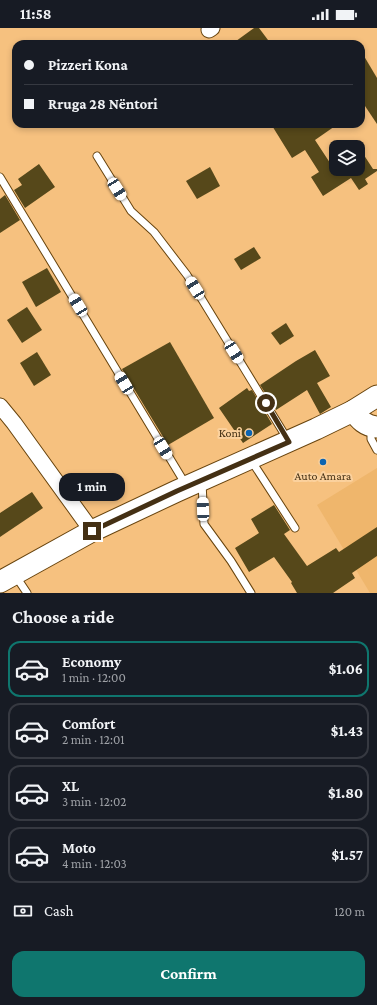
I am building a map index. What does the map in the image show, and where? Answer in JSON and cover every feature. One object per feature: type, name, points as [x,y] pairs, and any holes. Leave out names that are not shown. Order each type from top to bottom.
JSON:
[{"type":"main road","points":[[7,578],[92,531],[194,483],[289,442],[353,411],[377,396]]},
{"type":"main road","points":[[353,411],[359,419],[374,427]]},
{"type":"street","points":[[0,406],[92,531]]},
{"type":"lane","points":[[97,156],[131,211],[154,232],[187,275],[289,442]]},
{"type":"lane","points":[[0,177],[58,273],[194,483],[204,524],[231,561],[251,593]]},
{"type":"lane","points":[[374,427],[371,439],[377,450]]},
{"type":"lane","points":[[250,459],[295,528]]},
{"type":"lane","points":[[7,578],[27,593]]},
{"type":"shaded area","points":[[377,468],[377,593],[370,593],[317,505]]},
{"type":"building","points":[[254,28],[259,28],[268,40],[238,40]]},
{"type":"building","points":[[365,58],[377,78],[377,124],[365,106]]},
{"type":"building","points":[[273,128],[332,128],[315,140],[329,161],[329,176],[365,176],[365,157],[373,169],[377,169],[377,171],[365,179],[368,184],[359,190],[351,178],[323,196],[311,177],[319,172],[305,150],[292,158]]},
{"type":"building","points":[[39,164],[55,187],[25,208],[14,190],[22,185],[18,179]]},
{"type":"building","points":[[210,167],[220,186],[197,199],[186,181]]},
{"type":"building","points":[[5,195],[20,220],[0,233],[0,199]]},
{"type":"building","points":[[254,247],[261,258],[241,270],[234,259]]},
{"type":"building","points":[[47,268],[61,292],[36,307],[22,282]]},
{"type":"building","points":[[27,307],[42,330],[22,343],[7,320]]},
{"type":"building","points":[[286,323],[294,336],[280,345],[271,333]]},
{"type":"building","points":[[170,342],[214,418],[168,445],[122,369]]},
{"type":"building","points":[[315,350],[330,376],[317,383],[331,407],[320,414],[307,390],[276,410],[260,385]]},
{"type":"building","points":[[37,352],[51,375],[34,386],[20,363]]},
{"type":"building","points":[[247,388],[249,391],[252,390],[272,424],[243,443],[219,408]]},
{"type":"building","points":[[32,492],[43,508],[0,537],[0,513]]},
{"type":"building","points":[[274,505],[290,530],[284,534],[307,566],[336,548],[339,552],[377,527],[377,556],[352,573],[355,578],[333,593],[297,593],[291,583],[292,582],[274,557],[249,572],[235,548],[259,533],[251,519]]},
{"type":"place","name":"Koni","points":[[249,433]]},
{"type":"place","name":"Auto Amara","points":[[323,462]]},
{"type":"route","points":[[92,531],[177,491],[289,442],[266,403]]}]
